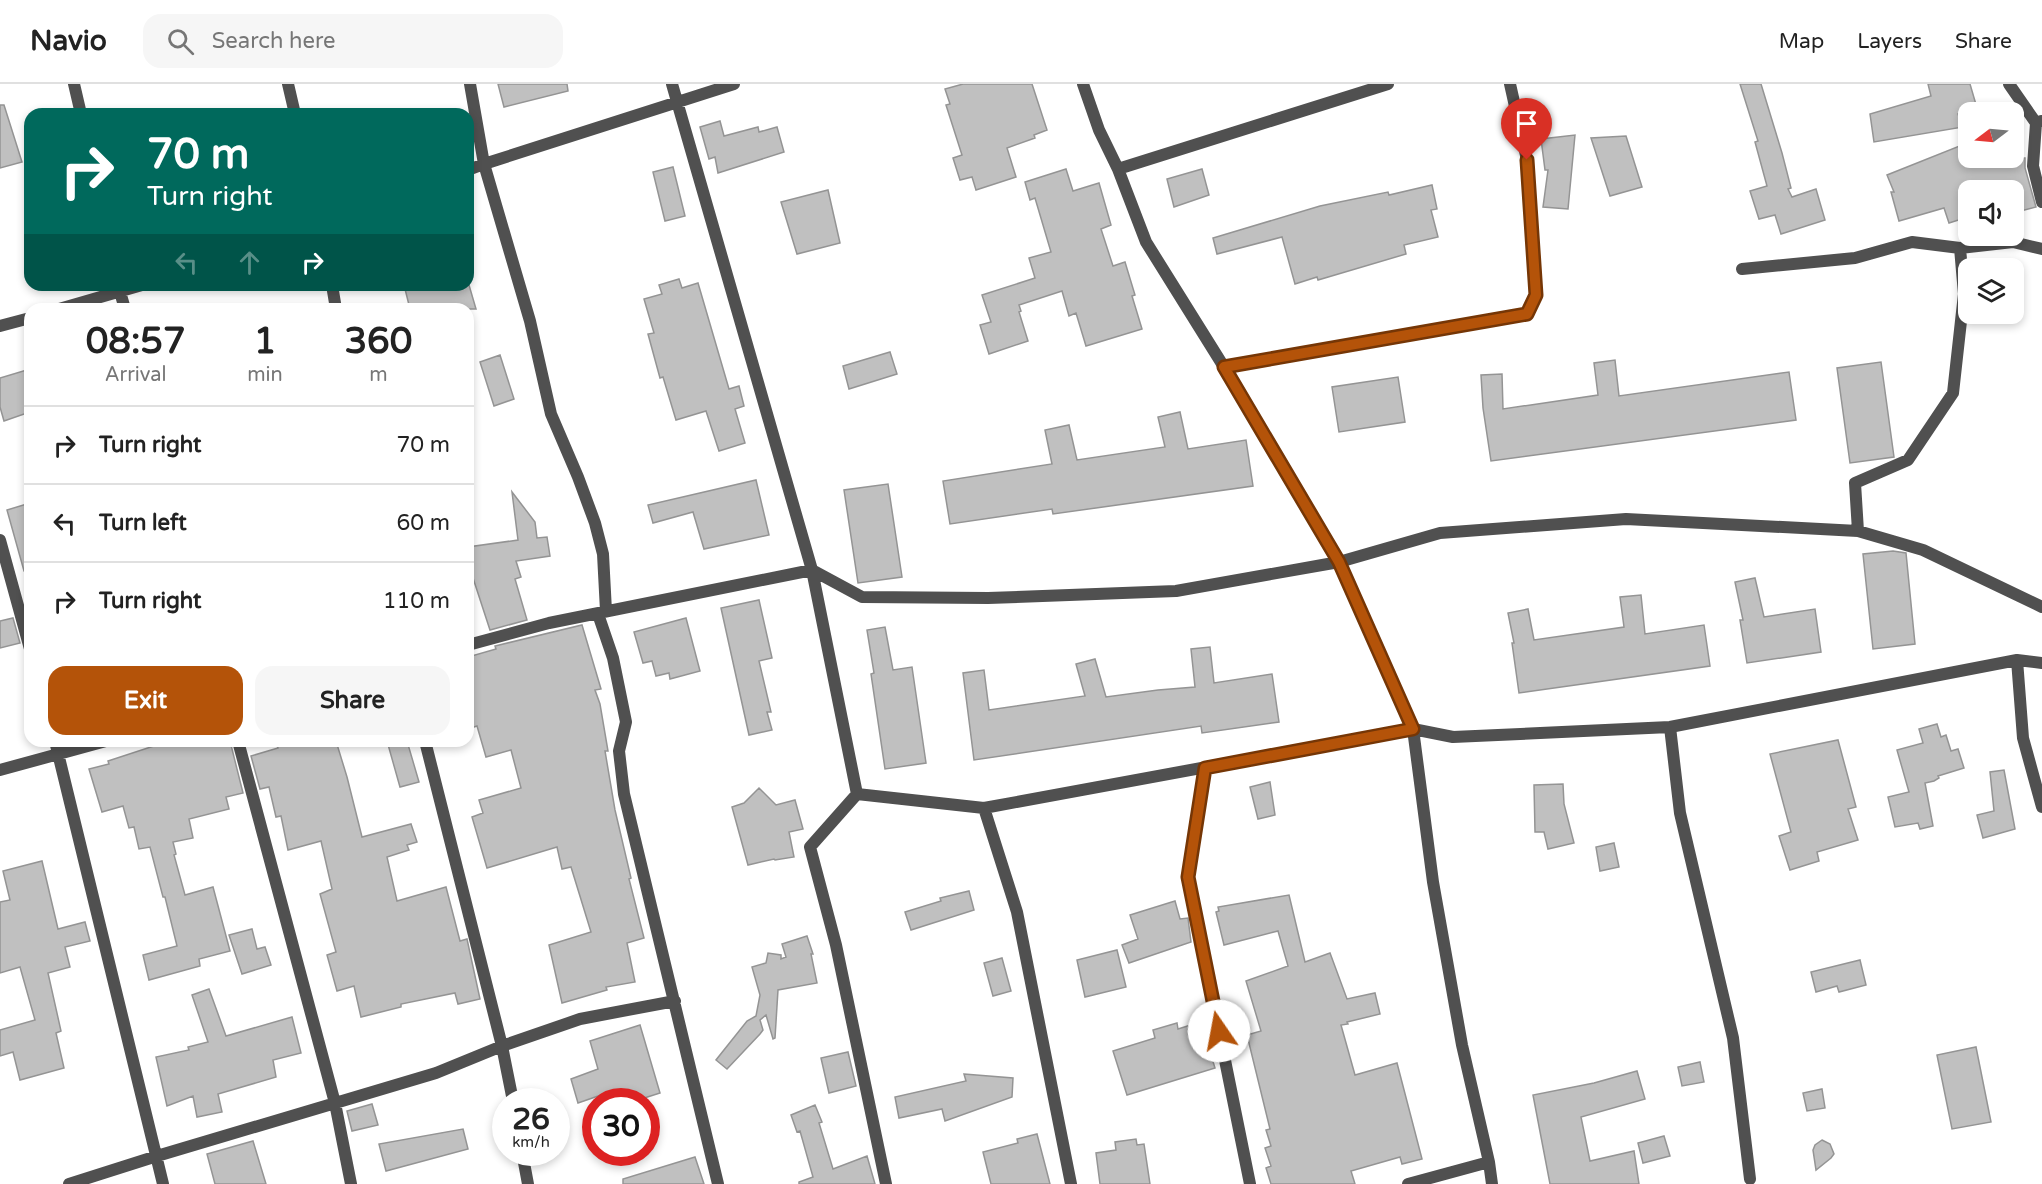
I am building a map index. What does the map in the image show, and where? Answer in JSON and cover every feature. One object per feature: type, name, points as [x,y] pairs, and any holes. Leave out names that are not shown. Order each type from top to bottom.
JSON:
[{"type":"street","points":[[74,84],[80,108]]},
{"type":"street","points":[[288,84],[294,108]]},
{"type":"street","points":[[470,84],[484,164],[530,321],[551,414],[595,523],[603,554],[602,613],[626,722],[620,751],[624,794],[718,1184]]},
{"type":"street","points":[[672,84],[812,570],[856,794]]},
{"type":"street","points":[[474,168],[734,84]]},
{"type":"street","points":[[1083,84],[1099,130],[1118,169],[1146,242],[1224,367],[1339,562],[1413,729],[1437,905],[1462,1045],[1489,1161],[1492,1184]]},
{"type":"street","points":[[1118,169],[1389,84]]},
{"type":"street","points":[[1224,367],[1527,314],[1536,295],[1527,160],[1510,84]]},
{"type":"street","points":[[2009,84],[2039,122],[2033,166],[2042,202]]},
{"type":"street","points":[[1742,269],[1855,258],[1912,242],[1960,248],[2013,242],[2042,249]]},
{"type":"street","points":[[1858,531],[1855,483],[1908,460],[1953,393],[1964,294],[1960,248]]},
{"type":"street","points":[[76,303],[110,291]]},
{"type":"street","points":[[0,326],[24,320]]},
{"type":"street","points":[[474,643],[549,623],[812,570],[862,597],[988,598],[1176,591],[1339,562],[1440,533],[1626,519],[1858,531],[1923,550],[2042,607]]},
{"type":"street","points":[[0,540],[24,628]]},
{"type":"street","points":[[0,545],[24,629]]},
{"type":"street","points":[[856,794],[984,808],[1413,729],[1453,737],[1670,727],[2017,660],[2042,663]]},
{"type":"street","points":[[2017,660],[2023,738],[2042,807]]},
{"type":"street","points":[[1670,727],[1680,813],[1733,1038],[1750,1179]]},
{"type":"street","points":[[57,747],[163,1184]]},
{"type":"street","points":[[0,770],[84,747]]},
{"type":"street","points":[[240,747],[335,1103],[351,1184]]},
{"type":"street","points":[[427,747],[502,1046],[510,1088]]},
{"type":"street","points":[[1205,768],[1188,877],[1250,1184]]},
{"type":"street","points":[[856,794],[810,847],[836,945],[886,1184]]},
{"type":"street","points":[[984,808],[1017,912],[1071,1184]]},
{"type":"street","points":[[69,1184],[436,1073],[580,1018],[675,1001]]},
{"type":"street","points":[[1408,1184],[1489,1161]]},
{"type":"street","points":[[525,1166],[528,1184]]},
{"type":"building","points":[[498,84],[567,84],[568,91],[504,107]]},
{"type":"building","points":[[963,84],[1032,84],[1047,130],[1034,135],[1035,138],[1007,148],[1016,177],[976,190],[972,177],[960,180],[953,158],[962,155],[946,105],[950,104],[945,89]]},
{"type":"building","points":[[1740,84],[1761,84],[1791,188],[1788,189],[1792,197],[1816,189],[1825,220],[1781,234],[1775,215],[1759,219],[1750,191],[1767,186],[1755,142],[1758,141]]},
{"type":"building","points":[[1928,84],[1970,84],[1975,102],[1958,102],[1958,128],[1874,142],[1870,114],[1931,96]]},
{"type":"building","points":[[0,105],[4,105],[22,162],[0,168]]},
{"type":"building","points":[[720,121],[724,136],[758,127],[759,132],[777,127],[784,152],[718,173],[715,157],[709,159],[700,127]]},
{"type":"building","points":[[1575,135],[1568,209],[1543,207],[1548,170],[1545,170],[1541,139]]},
{"type":"building","points":[[1626,136],[1642,187],[1610,196],[1591,138]]},
{"type":"building","points":[[1958,147],[1958,168],[2024,168],[2025,158],[2025,168],[2036,207],[2024,210],[2024,180],[1958,180],[1958,220],[1949,223],[1944,208],[1899,221],[1891,192],[1894,192],[1887,175]]},
{"type":"building","points":[[673,167],[685,216],[665,221],[653,172]]},
{"type":"building","points":[[1066,169],[1073,191],[1099,183],[1111,225],[1101,229],[1113,266],[1125,262],[1142,329],[1086,346],[1076,313],[1069,316],[1062,291],[1019,305],[1028,341],[989,354],[980,325],[991,322],[982,295],[1035,278],[1029,258],[1051,252],[1035,198],[1030,200],[1025,182]]},
{"type":"building","points":[[1202,169],[1209,195],[1174,207],[1167,179]]},
{"type":"building","points":[[1432,185],[1437,209],[1431,210],[1438,237],[1404,245],[1406,254],[1318,280],[1317,277],[1295,284],[1282,237],[1217,254],[1213,238],[1320,206],[1388,192],[1389,195]]},
{"type":"building","points":[[828,190],[840,243],[797,254],[781,202]]},
{"type":"building","points":[[679,279],[682,288],[698,283],[729,389],[739,386],[744,406],[735,409],[745,443],[719,451],[706,411],[676,420],[663,377],[660,378],[648,334],[654,333],[644,299],[662,294],[659,285]]},
{"type":"building","points":[[406,291],[471,291],[476,309],[474,309],[474,303],[408,303]]},
{"type":"building","points":[[890,352],[897,374],[849,389],[843,366]]},
{"type":"building","points":[[500,355],[514,399],[494,406],[480,362]]},
{"type":"building","points":[[1615,360],[1619,396],[1789,372],[1796,420],[1491,461],[1483,408],[1481,375],[1502,374],[1503,409],[1598,395],[1594,363]]},
{"type":"building","points":[[1881,362],[1894,457],[1850,463],[1837,368]]},
{"type":"building","points":[[24,371],[24,414],[4,421],[0,407],[0,378]]},
{"type":"building","points":[[1398,377],[1405,422],[1339,432],[1332,387]]},
{"type":"building","points":[[1180,412],[1188,449],[1246,440],[1253,486],[1053,514],[1052,509],[950,524],[943,481],[1052,464],[1045,430],[1069,425],[1077,460],[1165,447],[1158,417]]},
{"type":"building","points":[[756,480],[769,535],[704,549],[693,512],[653,523],[648,505]]},
{"type":"building","points":[[888,484],[902,577],[858,583],[844,490]]},
{"type":"building","points":[[512,492],[535,522],[537,538],[547,537],[550,556],[516,561],[521,577],[515,579],[527,620],[490,630],[474,581],[474,546],[518,540]]},
{"type":"building","points":[[24,505],[24,571],[7,510]]},
{"type":"building","points":[[1893,551],[1906,553],[1915,644],[1873,649],[1863,554]]},
{"type":"building","points":[[1755,578],[1764,617],[1815,609],[1821,652],[1747,663],[1740,620],[1743,620],[1735,582]]},
{"type":"building","points":[[1641,595],[1645,634],[1704,625],[1710,666],[1519,693],[1512,643],[1514,643],[1508,613],[1528,609],[1534,640],[1624,627],[1620,597]]},
{"type":"building","points":[[759,600],[772,658],[759,661],[771,712],[767,712],[772,730],[749,735],[721,608]]},
{"type":"building","points":[[13,618],[20,643],[0,648],[0,621]]},
{"type":"building","points":[[686,618],[700,671],[670,679],[669,673],[656,676],[652,661],[643,663],[634,632]]},
{"type":"building","points":[[582,625],[601,689],[595,690],[600,704],[608,751],[605,751],[615,810],[644,938],[627,943],[635,982],[606,987],[607,990],[562,1003],[549,945],[591,932],[571,867],[562,869],[557,847],[487,868],[472,817],[483,813],[479,800],[521,788],[511,750],[486,757],[477,726],[474,727],[474,655],[496,649],[495,646]]},
{"type":"building","points":[[885,627],[893,670],[912,667],[926,763],[885,769],[867,630]]},
{"type":"building","points":[[1210,647],[1214,683],[1272,674],[1279,722],[1202,733],[1201,726],[974,760],[963,673],[984,670],[989,710],[1085,696],[1076,664],[1095,659],[1106,697],[1195,687],[1191,649]]},
{"type":"building","points":[[1937,724],[1941,737],[1946,735],[1951,751],[1958,749],[1964,768],[1938,776],[1939,778],[1934,781],[1925,783],[1933,826],[1920,829],[1918,823],[1895,827],[1888,797],[1909,792],[1897,750],[1923,743],[1919,729]]},
{"type":"building","points":[[1838,740],[1856,807],[1848,809],[1858,840],[1817,852],[1819,861],[1790,870],[1779,836],[1791,832],[1770,754]]},
{"type":"building","points":[[151,747],[232,747],[243,793],[226,797],[229,809],[189,819],[193,838],[173,842],[176,854],[174,855],[185,895],[213,887],[230,951],[199,959],[200,966],[149,980],[143,955],[177,946],[150,847],[139,849],[134,827],[129,828],[123,806],[102,812],[89,769],[109,764],[108,761]]},
{"type":"building","points":[[338,747],[362,837],[411,824],[417,842],[407,845],[409,850],[387,857],[397,901],[446,887],[460,941],[467,939],[480,999],[458,1004],[455,993],[401,1004],[401,1007],[361,1017],[354,986],[337,991],[327,955],[336,952],[320,894],[332,889],[321,841],[288,850],[281,816],[276,817],[269,787],[260,789],[251,756],[278,748]]},
{"type":"building","points":[[389,747],[409,747],[419,782],[400,787]]},
{"type":"building","points":[[2004,770],[2015,829],[1983,838],[1977,815],[1994,811],[1990,772]]},
{"type":"building","points":[[1270,782],[1275,815],[1258,819],[1250,787]]},
{"type":"building","points":[[1563,784],[1564,804],[1574,843],[1548,849],[1544,832],[1535,832],[1534,785]]},
{"type":"building","points":[[759,788],[776,805],[795,800],[803,829],[789,832],[794,857],[748,865],[732,807],[744,803]]},
{"type":"building","points":[[1614,843],[1619,867],[1600,871],[1596,847]]},
{"type":"building","points":[[42,861],[58,929],[85,922],[90,941],[65,947],[70,967],[48,973],[61,1031],[56,1033],[64,1068],[20,1080],[13,1052],[0,1056],[0,1030],[35,1020],[20,967],[0,973],[0,902],[10,900],[3,871]]},
{"type":"building","points":[[969,891],[974,910],[911,930],[905,912],[941,901],[940,898]]},
{"type":"building","points":[[1289,895],[1305,962],[1330,953],[1347,999],[1375,993],[1380,1014],[1341,1025],[1355,1075],[1397,1063],[1422,1159],[1402,1164],[1400,1157],[1351,1171],[1355,1184],[1271,1184],[1266,1168],[1271,1166],[1265,1148],[1271,1146],[1266,1130],[1270,1129],[1247,1035],[1261,1031],[1246,981],[1288,966],[1278,931],[1224,945],[1216,912],[1219,911],[1218,907]]},
{"type":"building","points":[[1175,901],[1180,919],[1188,918],[1191,942],[1129,963],[1122,945],[1138,939],[1130,915]]},
{"type":"building","points":[[252,929],[257,949],[265,947],[271,965],[242,974],[229,935]]},
{"type":"building","points":[[807,936],[813,954],[811,954],[817,983],[778,990],[775,1038],[773,1039],[766,1015],[760,1020],[763,1030],[727,1069],[716,1060],[747,1021],[756,1016],[760,995],[752,967],[766,963],[768,953],[781,955],[781,959],[786,957],[782,944]]},
{"type":"building","points":[[1117,950],[1126,987],[1085,997],[1077,960]]},
{"type":"building","points":[[1002,958],[1011,991],[993,996],[984,963]]},
{"type":"building","points":[[1860,960],[1866,985],[1839,992],[1837,986],[1816,992],[1811,972]]},
{"type":"building","points":[[209,989],[226,1036],[292,1017],[301,1053],[273,1060],[276,1077],[218,1094],[222,1112],[197,1117],[193,1096],[167,1106],[156,1057],[189,1050],[188,1047],[208,1042],[192,995]]},
{"type":"building","points":[[1177,1023],[1178,1029],[1194,1024],[1198,1035],[1204,1033],[1215,1068],[1127,1095],[1113,1051],[1155,1038],[1153,1030]]},
{"type":"building","points":[[640,1025],[659,1088],[582,1088],[582,1102],[578,1103],[571,1079],[598,1069],[590,1041]]},
{"type":"building","points":[[1976,1047],[1991,1122],[1952,1129],[1937,1055]]},
{"type":"building","points":[[848,1052],[856,1086],[829,1093],[821,1058]]},
{"type":"building","points":[[1700,1062],[1704,1082],[1682,1086],[1678,1067]]},
{"type":"building","points":[[1637,1071],[1645,1099],[1581,1117],[1590,1161],[1634,1151],[1639,1184],[1550,1184],[1533,1095],[1594,1083]]},
{"type":"building","points":[[964,1074],[1013,1078],[1012,1097],[945,1121],[942,1109],[899,1118],[895,1097],[966,1081]]},
{"type":"building","points":[[1822,1089],[1825,1108],[1807,1111],[1803,1093]]},
{"type":"building","points":[[372,1104],[378,1125],[352,1131],[347,1111]]},
{"type":"building","points":[[815,1105],[822,1122],[819,1123],[833,1169],[867,1156],[875,1184],[799,1184],[813,1177],[800,1131],[797,1132],[791,1115]]},
{"type":"building","points":[[463,1129],[468,1149],[386,1171],[379,1144]]},
{"type":"building","points":[[1037,1134],[1050,1184],[991,1184],[983,1152],[1018,1143],[1017,1139]]},
{"type":"building","points":[[1664,1136],[1670,1156],[1643,1163],[1638,1143]]},
{"type":"building","points":[[1136,1139],[1137,1145],[1144,1144],[1150,1184],[1100,1184],[1096,1153],[1116,1150],[1115,1142]]},
{"type":"building","points":[[1822,1140],[1830,1144],[1834,1154],[1816,1170],[1813,1150],[1815,1145]]},
{"type":"building","points":[[253,1141],[266,1184],[215,1184],[207,1154]]},
{"type":"building","points":[[695,1157],[704,1184],[623,1184],[623,1179]]},
{"type":"route","points":[[1219,1031],[1188,877],[1205,768],[1413,729],[1339,562],[1224,367],[1527,314],[1536,295],[1527,160]]}]
